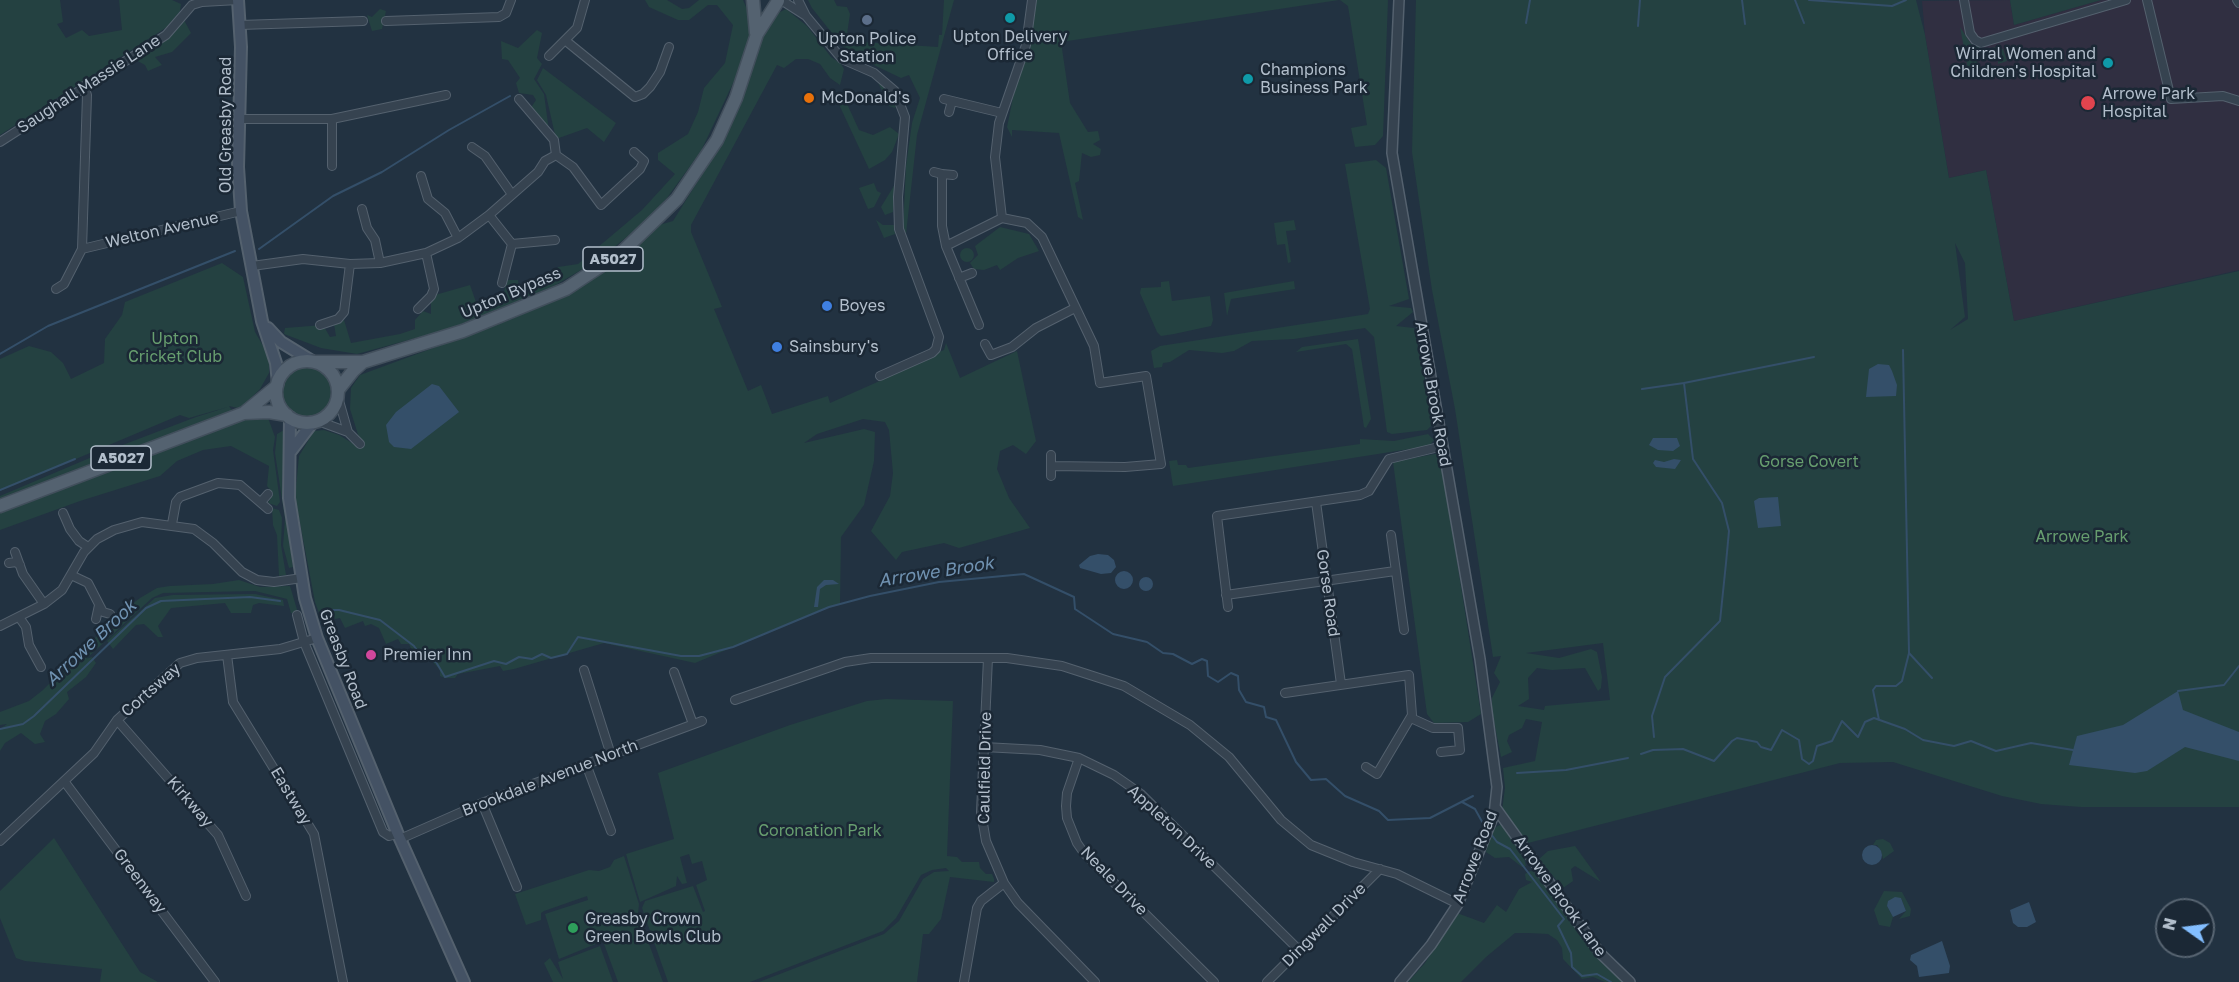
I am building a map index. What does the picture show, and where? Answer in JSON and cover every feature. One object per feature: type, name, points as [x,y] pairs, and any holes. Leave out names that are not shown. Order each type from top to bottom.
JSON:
[{"type":"main road","name":"Old Greasby Road","points":[[238,0],[240,25],[238,167],[241,211],[262,321],[276,363],[277,384]]},
{"type":"main road","name":"Upton Bypass","points":[[753,0],[757,34]]},
{"type":"main road","points":[[765,0],[780,0]]},
{"type":"main road","name":"Upton Bypass","points":[[313,362],[363,362],[463,331],[566,289],[622,252],[676,199],[717,140],[736,98],[757,34],[780,0]]},
{"type":"main road","points":[[262,321],[281,342],[331,372],[338,393],[331,412],[315,422],[291,451]]},
{"type":"main road","points":[[288,416],[278,402],[277,384],[287,368],[303,361],[313,362]]},
{"type":"main road","name":"Upton Bypass","points":[[338,393],[353,370],[363,362]]},
{"type":"main road","name":"A5027","points":[[0,506],[244,413],[277,384]]},
{"type":"main road","points":[[244,413],[269,412],[288,416],[301,422],[315,422]]},
{"type":"main road","name":"Greasby Road","points":[[288,416],[291,451],[288,471],[289,498],[302,578],[316,638],[399,836],[464,982]]},
{"type":"street","name":"Saughall Massie Lane","points":[[0,142],[166,35],[192,5],[202,2],[238,0]]},
{"type":"street","points":[[387,21],[499,17],[506,13],[511,0]]},
{"type":"street","points":[[549,56],[566,41],[581,20],[585,0]]},
{"type":"street","points":[[780,0],[806,16]]},
{"type":"street","points":[[798,0],[806,16],[842,59],[874,73],[895,91],[905,117],[898,196],[899,229],[939,337],[932,354],[880,376]]},
{"type":"street","points":[[1002,218],[995,157],[1002,113],[1026,45],[1032,0]]},
{"type":"street","name":"Arrowe Brook Road","points":[[1399,0],[1392,153],[1480,659],[1497,787]]},
{"type":"street","points":[[1964,0],[1970,33],[1982,43],[2126,0]]},
{"type":"street","points":[[2147,0],[2171,99],[2223,96],[2239,101]]},
{"type":"street","points":[[240,25],[363,21]]},
{"type":"street","points":[[566,41],[635,97],[644,94],[655,80],[669,47]]},
{"type":"street","points":[[56,289],[64,284],[82,249],[87,95],[84,86]]},
{"type":"street","points":[[240,119],[332,119],[446,95]]},
{"type":"street","points":[[519,99],[554,140],[556,155],[573,167],[601,205],[640,169],[644,161],[633,152]]},
{"type":"street","points":[[950,112],[948,100],[1002,113]]},
{"type":"street","points":[[332,119],[332,166]]},
{"type":"street","points":[[472,147],[485,156],[511,193]]},
{"type":"street","points":[[252,266],[303,259],[350,264],[380,263],[426,253],[458,238],[489,215],[511,193],[538,172],[545,161],[556,155]]},
{"type":"street","points":[[953,175],[938,173],[942,226],[946,246],[979,325]]},
{"type":"street","points":[[421,176],[428,199],[445,213],[458,238]]},
{"type":"street","points":[[362,209],[367,228],[375,240],[380,263]]},
{"type":"street","name":"Welton Avenue","points":[[82,249],[241,211]]},
{"type":"street","points":[[489,215],[512,244]]},
{"type":"street","points":[[946,246],[1002,218],[1027,223],[1042,237],[1094,346],[1100,383],[1146,376],[1161,464],[1125,467],[1051,466]]},
{"type":"street","points":[[512,244],[555,240]]},
{"type":"street","points":[[502,283],[512,244]]},
{"type":"street","points":[[418,309],[431,296],[434,289],[426,253]]},
{"type":"street","points":[[320,325],[338,319],[344,312],[350,264]]},
{"type":"street","points":[[959,278],[972,273]]},
{"type":"street","points":[[985,344],[991,355],[1012,347],[1036,328],[1076,308]]},
{"type":"street","points":[[338,393],[348,432]]},
{"type":"street","points":[[315,422],[348,432],[360,444]]},
{"type":"street","points":[[1228,607],[1217,516],[1365,494],[1373,487],[1389,459],[1443,447]]},
{"type":"street","points":[[1051,455],[1051,476]]},
{"type":"street","points":[[172,524],[176,502],[180,497],[218,483],[240,485],[268,509]]},
{"type":"street","points":[[261,502],[268,494]]},
{"type":"street","name":"Gorse Road","points":[[1316,502],[1341,684]]},
{"type":"street","points":[[63,513],[70,529],[79,541],[88,547]]},
{"type":"street","points":[[0,626],[44,604],[62,590],[88,547],[114,530],[141,522],[172,524],[194,530],[213,543],[242,572],[257,580],[274,582],[302,578]]},
{"type":"street","points":[[1391,535],[1404,630]]},
{"type":"street","points":[[15,552],[23,574],[44,604]]},
{"type":"street","points":[[9,563],[16,562],[20,565]]},
{"type":"street","points":[[1226,595],[1395,571]]},
{"type":"street","points":[[71,575],[88,584],[103,612],[110,614]]},
{"type":"street","points":[[96,619],[99,605]]},
{"type":"street","name":"Greasby Road","points":[[297,615],[304,642],[383,832],[389,836],[399,836]]},
{"type":"street","points":[[19,617],[26,627],[29,645],[41,667]]},
{"type":"street","name":"Cortsway","points":[[0,842],[94,753],[117,720],[180,663],[280,649],[316,638]]},
{"type":"street","name":"Eastway","points":[[227,655],[233,702],[314,834],[343,982]]},
{"type":"street","points":[[735,700],[845,662],[871,658],[1026,659],[1062,666],[1124,686],[1178,717],[1221,750],[1297,836],[1326,853],[1419,883],[1458,904]]},
{"type":"street","name":"Caulfield Drive","points":[[988,658],[981,812],[986,842],[1004,884],[1025,911],[1095,982]]},
{"type":"street","points":[[584,670],[611,755]]},
{"type":"street","name":"Brookdale Avenue North","points":[[399,836],[698,723],[674,672]]},
{"type":"street","points":[[1285,693],[1409,675],[1413,710],[1411,718],[1377,774],[1366,767]]},
{"type":"street","points":[[1411,718],[1433,728],[1458,728],[1460,750],[1441,752]]},
{"type":"street","name":"Kirkway","points":[[117,720],[218,834],[246,896]]},
{"type":"street","name":"Appleton Drive","points":[[984,747],[1040,750],[1079,758],[1114,775],[1141,794],[1299,950]]},
{"type":"street","name":"Neale Drive","points":[[1079,758],[1071,775],[1066,806],[1067,818],[1077,843],[1084,853],[1214,982]]},
{"type":"street","points":[[586,764],[612,831]]},
{"type":"street","name":"Greenway","points":[[64,781],[215,982]]},
{"type":"street","name":"Arrowe Road","points":[[1400,982],[1431,945],[1458,904],[1490,825],[1497,787]]},
{"type":"street","points":[[482,804],[517,887]]},
{"type":"street","name":"Arrowe Brook Lane","points":[[1495,807],[1600,953],[1630,982]]},
{"type":"street","name":"Dingwall Drive","points":[[1267,982],[1380,869]]},
{"type":"street","points":[[964,982],[977,909],[981,901],[1004,884]]},
{"type":"shaded area","name":"Arrowe Park Hospital","points":[[2010,0],[2014,25],[2101,0],[2239,0],[2239,270],[2014,321],[1986,170],[1949,178],[1925,35],[1922,1]]},
{"type":"shaded area","points":[[1878,364],[1889,365],[1897,385],[1896,396],[1866,397],[1869,369]]},
{"type":"shaded area","points":[[432,384],[439,386],[459,412],[411,449],[394,447],[389,442],[386,425],[396,412]]},
{"type":"shaded area","points":[[1653,438],[1677,438],[1680,446],[1673,451],[1658,450],[1649,445]]},
{"type":"shaded area","points":[[1674,459],[1681,460],[1675,469],[1656,467],[1653,463],[1655,460],[1664,462]]},
{"type":"shaded area","points":[[1778,497],[1781,526],[1758,528],[1754,501],[1759,498]]},
{"type":"shaded area","points":[[1108,555],[1114,560],[1116,567],[1111,573],[1101,574],[1080,568],[1079,565],[1090,556]]},
{"type":"shaded area","points":[[1124,571],[1130,574],[1133,580],[1130,586],[1124,589],[1118,586],[1115,580],[1118,574]]},
{"type":"shaded area","points":[[1146,577],[1151,579],[1153,584],[1151,589],[1146,591],[1141,589],[1139,584],[1141,579]]},
{"type":"shaded area","points":[[824,580],[833,580],[839,584],[826,585],[820,589],[818,607],[814,607],[817,587]]},
{"type":"shaded area","points":[[2178,691],[2183,710],[2239,732],[2239,761],[2185,747],[2147,771],[2135,773],[2069,765],[2077,736],[2123,725]]},
{"type":"shaded area","points":[[1872,845],[1879,848],[1882,855],[1879,862],[1872,865],[1865,862],[1862,855],[1865,848]]},
{"type":"shaded area","points":[[1895,897],[1901,898],[1906,911],[1893,917],[1887,906],[1888,901]]},
{"type":"shaded area","points":[[2029,902],[2036,922],[2027,927],[2018,927],[2013,923],[2010,910]]},
{"type":"shaded area","points":[[1942,941],[1950,966],[1949,973],[1919,977],[1917,966],[1910,960],[1911,955]]},
{"type":"green space","points":[[0,0],[60,0],[63,22],[57,24],[66,38],[82,30],[89,36],[122,30],[119,0],[172,0],[181,4],[180,11],[167,27],[0,135]]},
{"type":"green space","points":[[645,0],[667,0],[682,9],[689,8],[699,0],[743,0],[750,16],[750,36],[735,79],[701,151],[667,198],[640,226],[601,258],[554,286],[449,329],[357,354],[321,348],[284,334],[285,328],[323,325],[330,337],[336,336],[334,324],[344,320],[351,343],[415,329],[415,320],[423,311],[431,314],[431,302],[435,295],[470,285],[476,302],[504,292],[507,280],[518,280],[519,288],[535,287],[542,279],[552,275],[558,267],[578,264],[642,210],[675,174],[658,160],[658,153],[688,134],[698,112],[704,88],[725,63],[733,25],[717,5],[708,5],[689,20],[678,20],[649,7]]},
{"type":"green space","points":[[808,0],[834,0],[837,6],[847,7],[850,14],[846,41],[938,47],[939,35],[942,35],[944,0],[954,0],[917,135],[906,234],[903,229],[906,166],[912,123],[920,98],[909,75],[901,78],[853,55],[843,47]]},
{"type":"green space","points":[[1033,0],[1339,0],[1061,42],[1070,103],[1088,132],[1098,131],[1100,140],[1093,144],[1101,149],[1100,155],[1091,157],[1082,153],[1079,181],[1075,183],[1083,220],[1078,217],[1059,133],[1012,130],[1012,137],[1007,127]]},
{"type":"green space","points":[[1340,0],[1388,0],[1383,136],[1375,145],[1355,147],[1351,128],[1367,125],[1348,6]]},
{"type":"green space","points":[[1416,0],[1916,0],[1925,35],[1949,178],[1986,170],[2014,321],[2239,271],[2239,807],[2081,807],[2041,804],[2002,796],[1893,762],[1840,763],[1528,843],[1509,837],[1523,854],[1526,866],[1522,867],[1509,857],[1495,858],[1486,852],[1490,830],[1500,825],[1505,788],[1503,768],[1535,761],[1542,722],[1526,719],[1522,728],[1509,735],[1507,741],[1512,752],[1501,757],[1492,711],[1492,698],[1500,682],[1494,673],[1501,656],[1493,657],[1455,409],[1432,290],[1412,152]],"holes":[[[1955,243],[1965,263],[1968,319],[1950,330],[1965,317]],[[1603,643],[1610,700],[1545,706],[1544,710],[1518,706],[1529,699],[1528,678],[1537,668],[1552,670],[1585,668],[1598,691],[1601,688],[1602,677],[1597,652],[1591,649],[1559,658],[1526,653]]]},
{"type":"green space","points":[[2010,0],[2101,0],[2014,25]]},
{"type":"green space","points":[[380,9],[386,11],[382,29],[372,31],[367,15],[372,17]]},
{"type":"green space","points":[[786,9],[807,26],[831,57],[841,64],[844,69],[840,85],[830,78],[820,64],[808,59],[796,59],[784,68],[777,65],[691,225],[691,232],[722,307],[714,309],[748,391],[761,385],[772,414],[828,396],[830,403],[882,380],[881,377],[944,350],[946,343],[960,378],[1017,351],[1036,441],[1026,454],[1013,445],[1000,451],[997,469],[1009,498],[1030,528],[959,548],[944,543],[902,552],[896,560],[871,531],[890,496],[893,473],[889,430],[885,422],[863,419],[817,434],[804,443],[864,429],[875,432],[874,461],[864,505],[841,537],[840,604],[695,663],[604,643],[514,669],[503,671],[500,666],[458,674],[455,678],[445,678],[440,676],[440,670],[433,662],[413,653],[409,644],[401,644],[398,639],[386,644],[379,628],[371,624],[365,626],[363,621],[345,628],[340,618],[335,619],[334,616],[322,621],[315,602],[295,497],[299,456],[314,431],[324,430],[339,435],[357,446],[361,444],[350,409],[351,388],[360,375],[512,319],[569,293],[624,256],[659,225],[673,221],[716,152],[765,26],[772,16]]},
{"type":"green space","points":[[184,20],[191,33],[172,52],[155,57],[162,65],[148,71],[145,65],[134,59]]},
{"type":"green space","points":[[1960,27],[1971,44],[1984,49],[1998,47],[2003,49],[2007,61],[1998,64],[1998,55],[1994,50],[1976,54],[1978,67],[1968,70]]},
{"type":"green space","points":[[537,30],[542,33],[537,58],[542,64],[534,79],[544,94],[549,131],[530,109],[536,100],[533,95],[519,93],[516,83],[520,78],[508,60],[502,59],[501,41],[518,48]]},
{"type":"green space","points":[[543,68],[616,123],[604,142],[587,128],[556,139],[546,95],[537,80]]},
{"type":"green space","points":[[876,78],[894,97],[897,105],[895,108],[889,106]]},
{"type":"green space","points":[[843,95],[859,130],[873,135],[890,127],[899,134],[892,152],[885,160],[869,169],[836,98]]},
{"type":"green space","points":[[1376,160],[1386,168],[1409,299],[1389,306],[1411,308],[1413,312],[1396,326],[1414,328],[1434,423],[1427,430],[1392,434],[1387,432],[1374,337],[1365,328],[1294,339],[1252,341],[1234,351],[1222,353],[1189,350],[1170,362],[1163,363],[1162,367],[1154,368],[1151,351],[1160,346],[1368,314],[1370,309],[1345,164]]},
{"type":"green space","points":[[874,183],[877,191],[881,193],[874,207],[868,209],[859,188]]},
{"type":"green space","points":[[895,184],[893,212],[885,215],[881,207]]},
{"type":"green space","points":[[876,220],[883,225],[894,225],[895,234],[884,238]]},
{"type":"green space","points":[[1294,220],[1296,230],[1286,231],[1291,262],[1288,263],[1285,244],[1277,245],[1274,223]]},
{"type":"green space","points":[[1000,227],[1029,234],[1039,251],[1018,258],[1000,270],[997,265],[984,270],[974,269],[970,263],[978,255],[975,246]]},
{"type":"green space","points":[[967,248],[972,250],[974,255],[972,260],[967,262],[962,260],[960,255],[962,250]]},
{"type":"green space","name":"Upton Cricket Club","points":[[222,263],[243,277],[255,332],[269,356],[269,373],[260,389],[244,405],[238,408],[229,406],[233,412],[0,501],[0,496],[99,454],[228,407],[189,418],[180,415],[0,491],[0,359],[29,346],[51,352],[63,363],[71,379],[104,363],[105,339],[122,315],[125,302]]},
{"type":"green space","points":[[1169,281],[1172,301],[1210,296],[1213,320],[1211,326],[1161,336],[1157,332],[1140,293],[1141,288],[1161,287],[1161,282]]},
{"type":"green space","points":[[1294,281],[1295,289],[1231,299],[1227,316],[1224,293]]},
{"type":"green space","points":[[1358,339],[1371,419],[1366,428],[1352,349],[1346,344],[1296,352],[1302,347]]},
{"type":"green space","points":[[306,367],[324,374],[331,392],[324,410],[306,417],[288,410],[281,392],[288,374]]},
{"type":"green space","points":[[267,415],[275,437],[273,450],[280,502],[277,506],[268,503],[273,493],[267,486],[269,466],[231,446],[203,450],[177,461],[160,476],[80,501],[0,530],[0,511],[247,418]]},
{"type":"green space","points":[[286,429],[282,485],[293,567],[289,568],[283,546],[285,519],[275,453],[277,434]]},
{"type":"green space","points":[[1428,434],[1434,440],[1429,446],[1173,486],[1169,461],[1177,460],[1178,465],[1186,465],[1188,468],[1360,444],[1360,439],[1394,441]]},
{"type":"green space","points":[[1440,453],[1481,714],[1468,722],[1434,723],[1427,714],[1393,462]]},
{"type":"green space","points":[[272,508],[279,510],[282,518],[281,545],[286,575],[279,576],[277,535],[273,525]]},
{"type":"green space","points":[[239,580],[260,587],[290,586],[298,613],[291,613],[287,599],[255,591],[163,593],[152,598],[86,659],[92,657],[96,663],[86,677],[67,692],[69,699],[56,714],[45,721],[40,734],[45,742],[35,744],[21,733],[5,743],[0,751],[0,729],[7,724],[0,725],[0,712],[29,701],[43,690],[118,615],[140,598],[157,588]]},
{"type":"green space","points":[[255,594],[283,600],[284,606],[259,603],[253,605],[251,613],[231,613],[225,603],[171,608],[158,626],[163,637],[158,637],[144,624],[136,625],[113,649],[107,641],[155,598],[173,595]]},
{"type":"green space","name":"Coronation Park","points":[[886,699],[953,701],[947,856],[957,857],[962,862],[979,862],[980,868],[986,874],[992,874],[994,879],[994,882],[950,877],[941,919],[929,934],[923,934],[917,982],[759,982],[884,934],[899,921],[923,879],[934,872],[949,871],[946,868],[932,870],[921,875],[896,918],[883,931],[750,982],[668,982],[642,908],[645,901],[693,886],[703,912],[705,911],[696,885],[707,880],[702,861],[692,864],[689,854],[680,857],[687,883],[682,884],[677,876],[676,886],[640,902],[626,854],[674,839],[658,773],[790,725],[867,701]]},
{"type":"green space","points":[[54,838],[140,972],[158,982],[100,982],[102,969],[25,961],[16,958],[0,918],[0,891]]},
{"type":"green space","points":[[1883,839],[1890,843],[1894,851],[1883,859],[1877,845],[1873,845],[1876,840]]},
{"type":"green space","points":[[1575,846],[1601,882],[1575,866],[1571,869],[1573,881],[1563,888],[1539,859],[1548,851]]},
{"type":"green space","points":[[624,856],[639,904],[638,914],[663,982],[618,982],[603,941],[559,959],[545,914],[588,900],[587,896],[544,911],[541,913],[541,920],[526,925],[515,894],[589,870],[599,871],[610,867],[614,860]]},
{"type":"green space","points":[[1530,871],[1537,872],[1597,957],[1624,982],[1605,982],[1593,977],[1582,979],[1563,959],[1562,948],[1557,940],[1548,934],[1515,933],[1461,982],[1408,982],[1425,963],[1457,913],[1484,923],[1497,905],[1506,912],[1519,889],[1532,882],[1526,880],[1525,874]]},
{"type":"green space","points":[[1884,891],[1902,892],[1911,909],[1910,916],[1899,919],[1906,911],[1901,898],[1887,906],[1893,917],[1890,927],[1879,925],[1874,910]]},
{"type":"green space","name":"Greasby Crown Green Bowls Club","points":[[600,946],[613,982],[553,982],[544,963],[550,958],[563,979],[558,962]]},
{"type":"waterway","points":[[1526,23],[1530,0]]},
{"type":"waterway","points":[[1638,26],[1640,0]]},
{"type":"waterway","points":[[1742,0],[1745,24]]},
{"type":"waterway","points":[[1795,0],[1804,23]]},
{"type":"waterway","points":[[1809,0],[1892,6],[1906,0]]},
{"type":"waterway","points":[[259,249],[333,196],[382,172],[449,130],[510,96]]},
{"type":"waterway","points":[[0,354],[48,326],[235,251]]},
{"type":"waterway","points":[[1879,720],[1873,690],[1876,686],[1896,686],[1902,681],[1909,653],[1903,350]]},
{"type":"waterway","points":[[1654,737],[1652,716],[1665,677],[1720,621],[1729,531],[1722,503],[1693,459],[1684,383],[1814,357]]},
{"type":"waterway","points":[[1642,389],[1684,383]]},
{"type":"waterway","points":[[0,490],[75,459]]},
{"type":"waterway","name":"Arrowe Brook","points":[[325,610],[339,610],[380,620],[414,646],[421,656],[436,662],[445,677],[494,661],[506,664],[519,657],[532,659],[542,654],[551,658],[567,654],[578,637],[681,656],[699,656],[733,647],[829,607],[870,596],[939,582],[1024,574],[1074,597],[1075,609],[1113,634],[1147,642],[1163,653],[1173,654],[1192,664],[1202,659],[1207,661],[1208,676],[1218,682],[1231,673],[1238,676],[1239,690],[1246,702],[1264,707],[1266,717],[1276,720],[1296,762],[1311,780],[1326,779],[1345,796],[1379,811],[1388,820],[1430,818],[1473,796]]},
{"type":"waterway","name":"Arrowe Brook","points":[[0,729],[23,724],[34,716],[146,608],[161,601],[250,597],[280,601]]},
{"type":"waterway","points":[[1909,653],[1932,678]]},
{"type":"waterway","points":[[2178,691],[2224,685],[2239,666]]},
{"type":"waterway","name":"Arrowe Brook","points":[[1641,754],[1653,750],[1683,749],[1714,761],[1737,738],[1757,742],[1761,747],[1771,750],[1782,730],[1799,740],[1802,759],[1809,764],[1813,761],[1817,746],[1832,741],[1842,721],[1858,737],[1865,722],[1874,718],[1905,729],[1923,740],[1954,746],[1971,741],[1996,751],[2031,743],[2073,750]]},
{"type":"waterway","name":"Arrowe Brook","points":[[1517,773],[1566,770],[1628,758]]},
{"type":"waterway","points":[[1462,802],[1475,809],[1485,827]]},
{"type":"waterway","points":[[1491,834],[1497,842],[1510,849],[1564,919],[1558,926],[1571,953],[1572,967],[1582,976],[1597,974],[1611,982]]},
{"type":"place","name":"Upton Delivery Office","points":[[1010,18]]},
{"type":"place","name":"Upton Police Station","points":[[867,20]]},
{"type":"place","name":"Wirral Women and Children's Hospital","points":[[2108,63]]},
{"type":"place","name":"Champions Business Park","points":[[1248,79]]},
{"type":"place","name":"McDonald's","points":[[809,98]]},
{"type":"place","name":"Arrowe Park Hospital","points":[[2088,103]]},
{"type":"place","name":"Boyes","points":[[827,306]]},
{"type":"place","name":"Sainsbury's","points":[[777,347]]},
{"type":"place","name":"Premier Inn","points":[[371,655]]},
{"type":"place","name":"Greasby Crown Green Bowls Club","points":[[573,928]]},
{"type":"park label","name":"Gorse Covert","points":[[1809,462]]},
{"type":"park label","name":"Arrowe Park","points":[[2082,537]]}]
